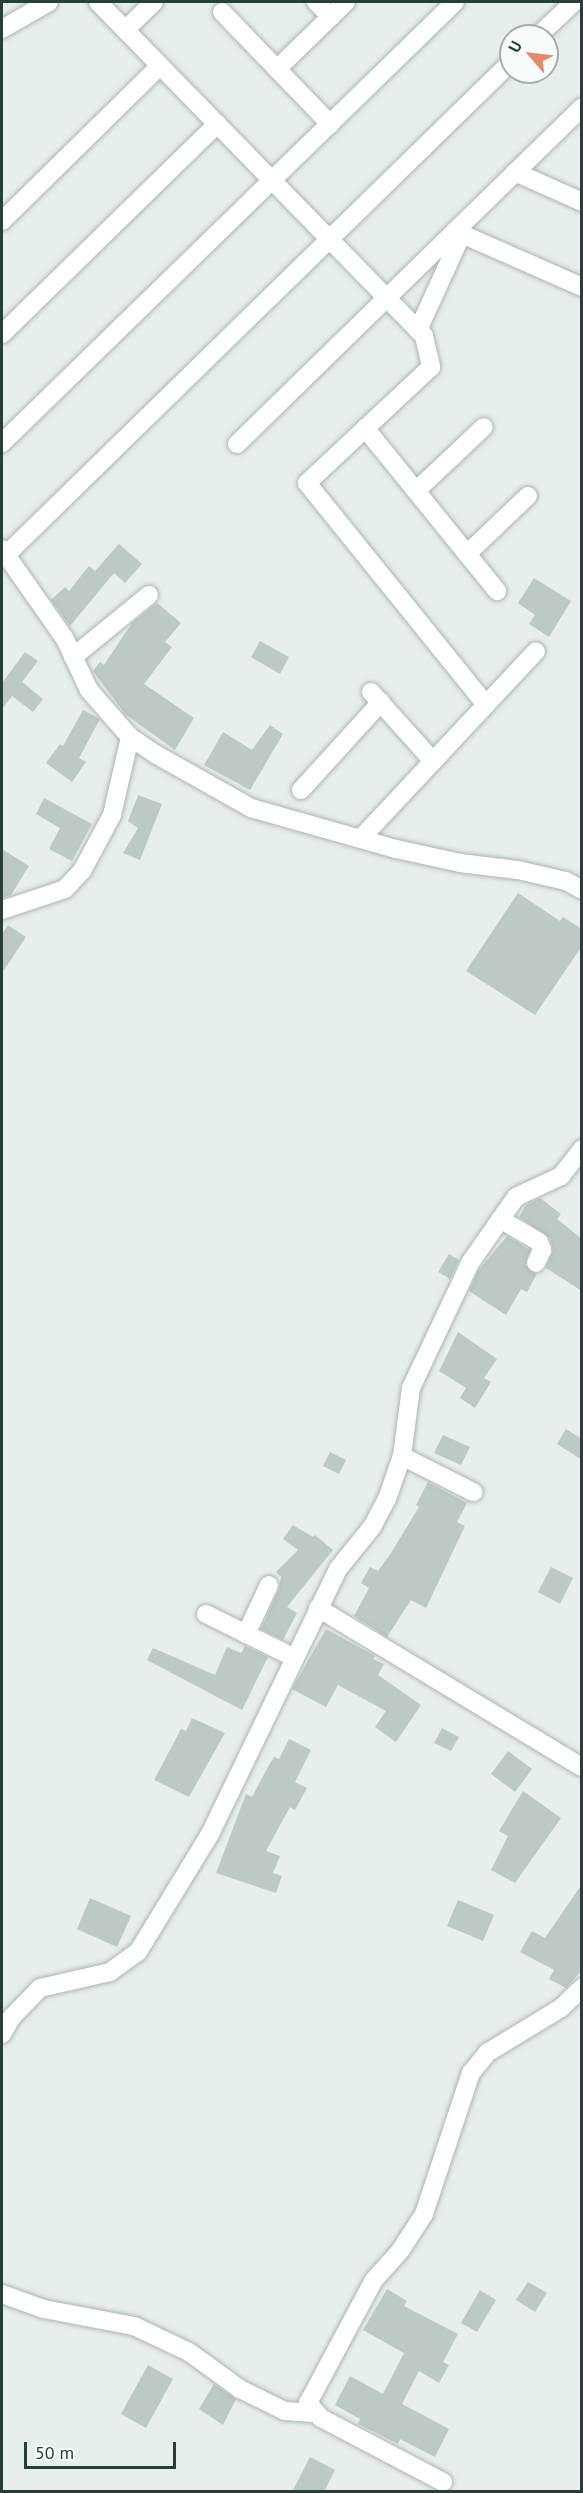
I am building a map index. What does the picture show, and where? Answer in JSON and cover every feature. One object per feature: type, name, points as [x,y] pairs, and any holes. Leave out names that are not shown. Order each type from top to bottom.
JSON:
[{"type":"street","points":[[2,29],[49,2]]},
{"type":"street","points":[[98,2],[424,336],[431,367],[307,483],[486,705]]},
{"type":"street","points":[[125,30],[154,2]]},
{"type":"street","points":[[316,2],[331,16]]},
{"type":"street","points":[[277,69],[346,2]]},
{"type":"street","points":[[2,444],[455,2]]},
{"type":"street","points":[[551,24],[574,2]]},
{"type":"street","points":[[222,12],[330,124]]},
{"type":"street","points":[[2,220],[160,66]]},
{"type":"street","points":[[499,74],[4,551],[73,657],[89,690],[130,737],[251,808],[396,849],[460,863],[518,870],[582,890]]},
{"type":"street","points":[[237,444],[387,296],[459,232],[515,172],[580,110]]},
{"type":"street","points":[[2,334],[217,124]]},
{"type":"street","points":[[515,172],[582,202]]},
{"type":"street","points":[[459,232],[582,287]]},
{"type":"street","points":[[418,330],[459,232]]},
{"type":"street","points":[[416,491],[484,427]]},
{"type":"street","points":[[365,428],[497,591]]},
{"type":"street","points":[[467,554],[528,496]]},
{"type":"street","points":[[73,657],[149,595]]},
{"type":"street","points":[[365,834],[536,651]]},
{"type":"street","points":[[301,790],[376,697],[433,761]]},
{"type":"street","points":[[2,910],[65,889],[82,872],[112,815],[130,737]]},
{"type":"street","points":[[2,2034],[12,2017],[40,1988],[110,1972],[138,1952],[210,1834],[293,1657],[338,1569],[372,1527],[387,1499],[402,1456],[411,1388],[465,1272],[516,1197],[561,1176],[582,1149]]},
{"type":"street","points":[[501,1219],[539,1242],[542,1250],[536,1263]]},
{"type":"street","points":[[402,1456],[473,1492]]},
{"type":"street","points":[[246,1634],[269,1585]]},
{"type":"street","points":[[318,1608],[582,1767]]},
{"type":"street","points":[[207,1614],[293,1657]]},
{"type":"street","points":[[314,2413],[308,2403],[359,2304],[424,2214],[471,2073],[495,2046],[561,2008],[582,1988]]},
{"type":"street","points":[[2,2294],[44,2309],[134,2326],[189,2352],[240,2389],[276,2407],[314,2413],[443,2482]]},
{"type":"building","points":[[119,544],[142,564],[125,583],[114,573],[70,626],[51,600],[65,587],[69,591],[89,566],[95,571]]},
{"type":"building","points":[[534,578],[571,601],[549,637],[529,624],[535,615],[518,603]]},
{"type":"building","points":[[157,603],[181,623],[165,642],[172,647],[144,684],[194,718],[175,750],[125,714],[93,671],[100,662],[104,665],[132,623]]},
{"type":"building","points":[[260,641],[289,657],[280,674],[251,657]]},
{"type":"building","points":[[25,652],[38,661],[22,682],[43,699],[33,712],[12,696],[2,709],[2,683]]},
{"type":"building","points":[[83,710],[100,719],[79,758],[86,762],[72,782],[46,763],[60,744],[63,746]]},
{"type":"building","points":[[270,725],[283,734],[250,790],[204,765],[223,732],[252,750]]},
{"type":"building","points":[[138,795],[162,804],[140,860],[123,853],[138,828],[128,821]]},
{"type":"building","points":[[44,798],[92,824],[72,861],[49,849],[60,828],[36,814]]},
{"type":"building","points":[[2,849],[29,866],[11,895],[2,898]]},
{"type":"building","points":[[518,893],[560,921],[563,917],[582,929],[582,946],[535,1015],[466,971]]},
{"type":"building","points":[[8,925],[26,937],[2,973],[2,934]]},
{"type":"building","points":[[540,1198],[561,1214],[557,1219],[582,1239],[582,1291],[546,1268],[553,1251],[550,1238],[519,1217],[526,1205]]},
{"type":"building","points":[[507,1236],[530,1250],[525,1265],[537,1274],[527,1292],[521,1289],[506,1315],[469,1291],[478,1271]]},
{"type":"building","points":[[449,1254],[459,1260],[450,1279],[438,1272]]},
{"type":"building","points":[[458,1332],[497,1359],[484,1378],[491,1382],[475,1408],[460,1398],[466,1388],[439,1371]]},
{"type":"building","points":[[566,1429],[582,1439],[582,1460],[557,1444]]},
{"type":"building","points":[[443,1435],[470,1447],[461,1465],[434,1453]]},
{"type":"building","points":[[330,1452],[346,1460],[339,1474],[323,1466]]},
{"type":"building","points":[[428,1482],[467,1503],[457,1522],[465,1526],[426,1608],[411,1600],[387,1637],[354,1616],[369,1588],[361,1583],[370,1567],[378,1571],[391,1553],[419,1507],[416,1505]]},
{"type":"building","points":[[293,1525],[313,1537],[315,1535],[333,1550],[287,1607],[297,1613],[283,1640],[261,1629],[279,1589],[281,1577],[276,1572],[298,1550],[283,1539]]},
{"type":"building","points":[[551,1567],[573,1578],[560,1604],[538,1592]]},
{"type":"building","points":[[326,1629],[375,1656],[373,1659],[384,1664],[378,1675],[421,1705],[396,1742],[375,1727],[386,1711],[338,1685],[326,1707],[292,1689]]},
{"type":"building","points":[[245,1646],[268,1657],[242,1710],[147,1660],[153,1648],[215,1675],[227,1647],[241,1653]]},
{"type":"building","points":[[192,1718],[225,1733],[189,1797],[154,1780],[181,1729],[186,1731]]},
{"type":"building","points":[[442,1728],[459,1737],[451,1751],[434,1743]]},
{"type":"building","points":[[289,1739],[311,1750],[295,1782],[307,1788],[295,1810],[290,1807],[266,1851],[280,1856],[273,1873],[282,1876],[276,1893],[216,1873],[246,1794],[252,1797],[274,1757],[279,1759]]},
{"type":"building","points":[[508,1751],[532,1769],[515,1792],[491,1774]]},
{"type":"building","points":[[523,1791],[561,1818],[515,1883],[491,1870],[508,1836],[499,1831]]},
{"type":"building","points":[[582,1884],[582,1970],[566,1988],[549,1979],[554,1970],[520,1952],[532,1931],[545,1938]]},
{"type":"building","points":[[90,1898],[131,1916],[117,1947],[77,1929]]},
{"type":"building","points":[[458,1900],[494,1915],[483,1941],[447,1926]]},
{"type":"building","points":[[528,2282],[547,2293],[535,2312],[516,2300]]},
{"type":"building","points":[[387,2289],[407,2301],[404,2306],[458,2334],[443,2362],[449,2365],[439,2383],[419,2371],[402,2404],[449,2429],[435,2457],[400,2439],[398,2444],[358,2424],[360,2419],[335,2405],[350,2376],[383,2394],[404,2353],[363,2330]]},
{"type":"building","points":[[480,2290],[496,2300],[477,2332],[461,2323]]},
{"type":"building","points":[[148,2365],[173,2379],[146,2428],[121,2414]]},
{"type":"building","points":[[214,2384],[236,2399],[223,2425],[199,2409]]},
{"type":"building","points":[[310,2457],[335,2470],[324,2492],[292,2492]]}]
